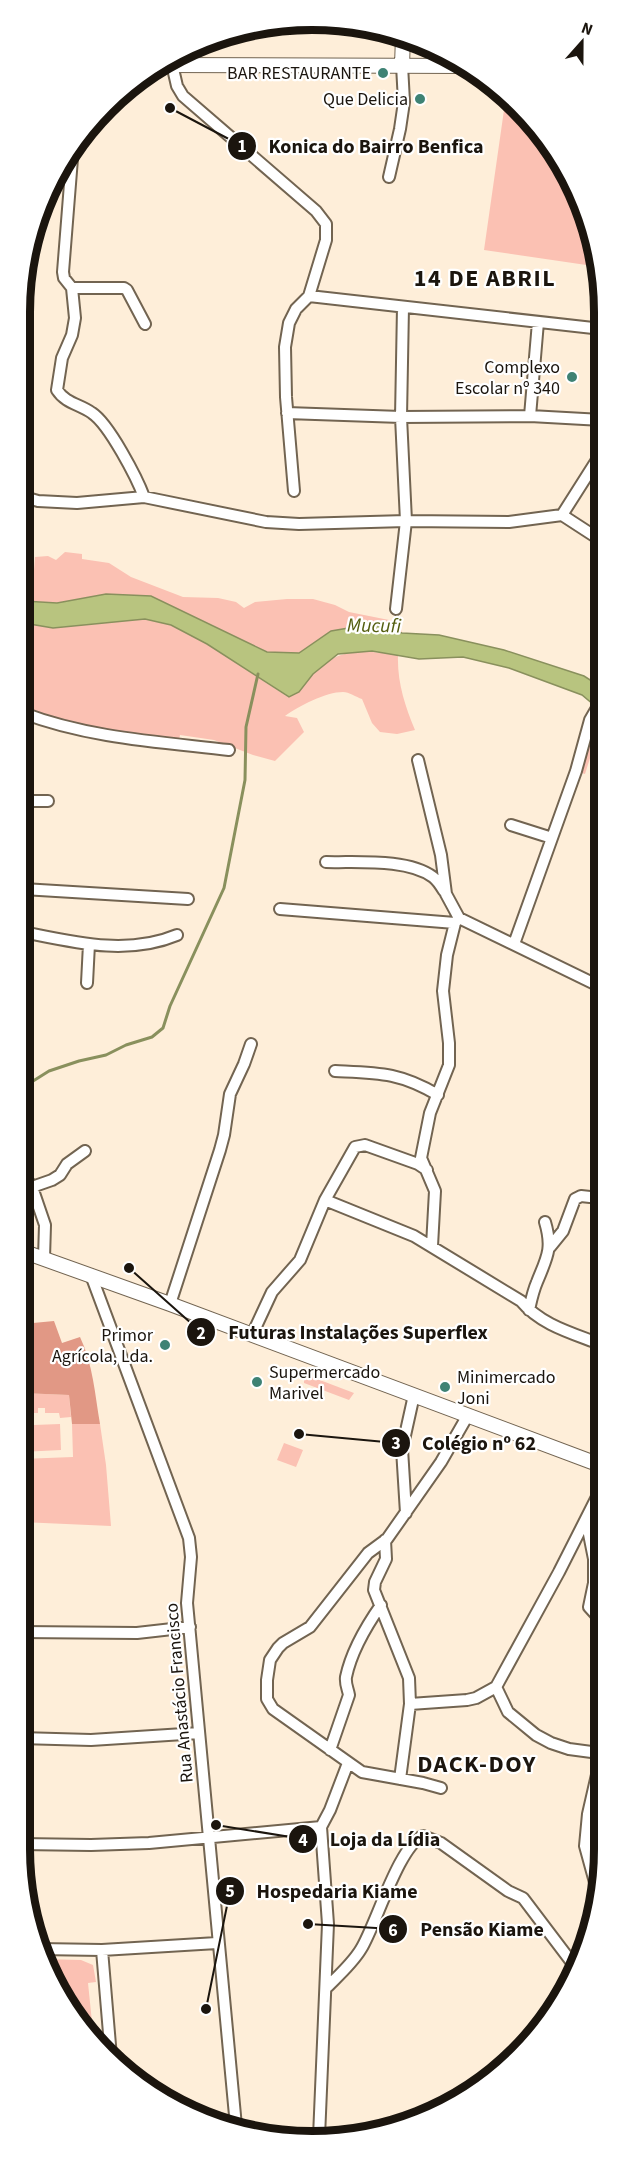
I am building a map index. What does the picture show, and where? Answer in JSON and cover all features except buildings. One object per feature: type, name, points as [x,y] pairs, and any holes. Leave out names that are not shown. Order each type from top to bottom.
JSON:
[{"type":"main road","points":[[402,65],[403,45]]},
{"type":"main road","points":[[180,63],[449,66]]},
{"type":"main road","points":[[30,1254],[594,1463]]},
{"type":"street","points":[[389,177],[402,120],[404,102],[402,65]]},
{"type":"street","points":[[170,69],[183,96],[316,211],[326,225],[326,240],[309,296],[296,309],[289,323],[285,346],[287,413],[294,491]]},
{"type":"street","points":[[68,172],[63,272],[64,278],[72,288],[75,318],[72,335],[62,358],[57,390],[62,398],[93,413],[105,427],[136,477],[144,497]]},
{"type":"street","points":[[72,288],[124,288],[145,324]]},
{"type":"street","points":[[309,296],[594,328]]},
{"type":"street","points":[[396,609],[406,521],[401,417],[403,307]]},
{"type":"street","points":[[530,416],[538,322]]},
{"type":"street","points":[[287,413],[401,417],[530,416],[594,420]]},
{"type":"street","points":[[562,515],[594,465]]},
{"type":"street","points":[[30,499],[77,503],[144,497],[266,522],[299,524],[406,521],[509,522],[562,515],[594,536]]},
{"type":"street","points":[[514,944],[594,714]]},
{"type":"street","points":[[30,715],[100,734],[229,750]]},
{"type":"street","points":[[418,760],[441,855],[446,894]]},
{"type":"street","points":[[30,801],[48,801]]},
{"type":"street","points":[[511,825],[552,838]]},
{"type":"street","points":[[326,862],[401,865],[418,868],[434,878],[446,894],[457,920],[447,955],[443,991],[449,1043],[448,1065],[430,1113],[421,1158],[435,1191],[432,1246]]},
{"type":"street","points":[[30,890],[188,899]]},
{"type":"street","points":[[280,909],[457,920],[514,944],[594,984]]},
{"type":"street","points":[[30,933],[89,944],[143,946],[177,935]]},
{"type":"street","points":[[87,983],[89,944]]},
{"type":"street","points":[[170,1304],[220,1150],[230,1094],[251,1044]]},
{"type":"street","points":[[335,1071],[393,1075],[419,1084],[438,1095]]},
{"type":"street","points":[[252,1335],[272,1292],[300,1260],[325,1200],[355,1148],[365,1145],[418,1164],[427,1170]]},
{"type":"street","points":[[32,1186],[60,1175],[67,1164],[85,1152]]},
{"type":"street","points":[[30,1183],[45,1225],[44,1258]]},
{"type":"street","points":[[550,1247],[563,1231],[575,1200],[581,1196],[590,1197]]},
{"type":"street","points":[[325,1200],[414,1236],[521,1301],[543,1321],[594,1342]]},
{"type":"street","points":[[529,1310],[550,1247],[544,1222]]},
{"type":"street","name":"Rua Anastácio Francisco","points":[[91,1275],[189,1538],[191,1557],[186,1603],[235,2120]]},
{"type":"street","points":[[406,1513],[402,1449],[414,1395]]},
{"type":"street","points":[[441,1788],[362,1772],[269,1705],[267,1680],[270,1660],[283,1643],[310,1627],[368,1553],[385,1540],[406,1513],[441,1462],[468,1415]]},
{"type":"street","points":[[410,1704],[467,1700],[476,1698],[496,1687],[594,1503]]},
{"type":"street","points":[[586,1518],[594,1559],[594,1582],[589,1606],[594,1611]]},
{"type":"street","points":[[385,1540],[386,1560],[375,1582],[375,1590],[409,1678],[410,1704],[400,1779]]},
{"type":"street","points":[[330,1750],[349,1695],[346,1676],[363,1631],[381,1605]]},
{"type":"street","points":[[30,1632],[137,1633],[190,1627]]},
{"type":"street","points":[[496,1687],[508,1712],[536,1735],[550,1743],[569,1749],[594,1752]]},
{"type":"street","points":[[30,1738],[91,1740],[199,1733]]},
{"type":"street","points":[[319,2131],[328,1924],[321,1827],[348,1763]]},
{"type":"street","points":[[593,1874],[585,1846],[588,1814],[594,1788]]},
{"type":"street","points":[[30,1844],[91,1845],[208,1839],[321,1827]]},
{"type":"street","points":[[326,1988],[359,1952],[372,1929],[399,1863],[417,1839],[423,1836],[441,1844],[508,1891],[523,1898],[571,1961]]},
{"type":"street","points":[[49,1950],[102,1950],[218,1943]]},
{"type":"street","points":[[102,1950],[110,2045]]},
{"type":"shaded area","points":[[504,106],[536,140],[565,187],[579,221],[590,266],[484,250]]},
{"type":"shaded area","points":[[65,552],[82,554],[82,559],[109,563],[131,577],[183,597],[218,598],[236,602],[244,608],[255,602],[313,599],[335,605],[349,612],[399,622],[402,633],[372,624],[331,631],[299,653],[267,652],[187,614],[106,594],[57,603],[30,601],[30,572],[34,570],[35,557],[48,556],[56,560]]},
{"type":"shaded area","points":[[145,619],[171,625],[207,644],[288,697],[299,690],[321,666],[341,655],[374,652],[398,655],[402,694],[415,730],[397,734],[380,732],[372,723],[362,699],[345,692],[329,694],[313,700],[285,716],[297,718],[304,732],[275,761],[214,740],[180,735],[179,740],[100,733],[30,713],[30,624],[53,628]]},
{"type":"shaded area","points":[[594,717],[594,754],[591,755],[585,774],[576,771],[590,720]]},
{"type":"shaded area","points":[[54,1321],[62,1343],[80,1337],[91,1369],[100,1424],[72,1424],[69,1395],[30,1393],[30,1339],[33,1323]]},
{"type":"shaded area","points":[[304,1374],[354,1393],[349,1400],[304,1383]]},
{"type":"shaded area","points":[[30,1393],[69,1395],[71,1417],[60,1418],[59,1413],[45,1413],[45,1408],[38,1408],[38,1413],[33,1413],[34,1425],[60,1424],[61,1450],[30,1452]]},
{"type":"shaded area","points":[[72,1424],[100,1424],[111,1526],[30,1522],[30,1459],[73,1457]]},
{"type":"shaded area","points":[[284,1443],[303,1450],[296,1467],[277,1460]]},
{"type":"shaded area","points":[[52,1959],[81,1960],[93,1965],[96,1982],[88,1983],[92,2022],[89,2023],[78,2006]]},
{"type":"water","name":"Mucufi","points":[[106,594],[151,596],[267,652],[299,653],[331,631],[372,624],[402,633],[439,635],[504,650],[584,676],[594,682],[594,705],[582,695],[509,668],[463,657],[419,659],[372,651],[338,654],[313,674],[299,692],[289,697],[207,644],[171,625],[145,619],[53,628],[30,624],[30,601],[57,603]]},
{"type":"waterway","points":[[30,1083],[49,1071],[106,1055],[126,1045],[152,1037],[163,1028],[170,1006],[224,888],[245,780],[246,727],[258,674]]},
{"type":"place","name":"BAR RESTAURANTE","points":[[383,73]]},
{"type":"place","name":"Que Delicia","points":[[420,99]]},
{"type":"place","name":"Konica do Bairro Benfica","points":[[170,108]]},
{"type":"place","name":"Complexo Escolar nº 340","points":[[572,377]]},
{"type":"place","name":"Futuras Instalações Superflex","points":[[129,1268]]},
{"type":"place","name":"Primor Agrícola, Lda.","points":[[165,1345]]},
{"type":"place","name":"Supermercado Marivel","points":[[257,1382]]},
{"type":"place","name":"Minimercado Joni","points":[[445,1387]]},
{"type":"place","name":"Colégio nº 62","points":[[299,1434]]},
{"type":"place","name":"Loja da Lídia","points":[[216,1825]]},
{"type":"place","name":"Pensão Kiame","points":[[308,1924]]},
{"type":"place","name":"Hospedaria Kiame","points":[[206,2009]]},
{"type":"district","name":"14 DE ABRIL","points":[[485,278]]},
{"type":"district","name":"DACK-DOY","points":[[477,1764]]}]
